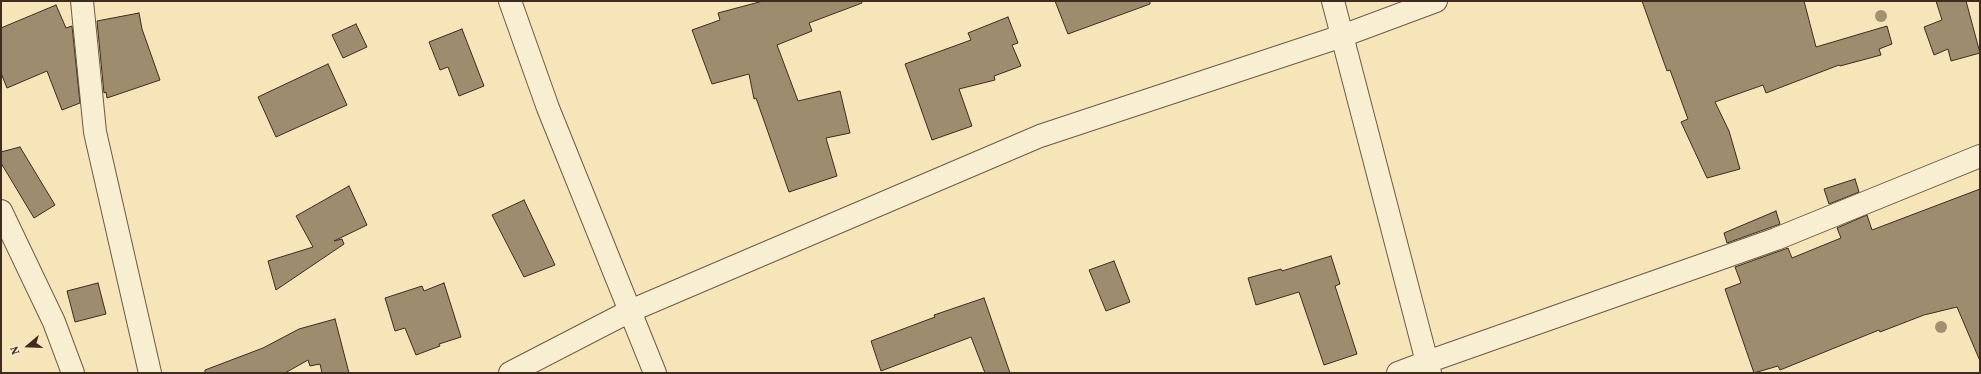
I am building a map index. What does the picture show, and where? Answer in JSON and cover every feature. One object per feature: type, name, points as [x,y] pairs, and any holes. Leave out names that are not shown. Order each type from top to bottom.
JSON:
[{"type":"street","points":[[82,1],[95,132],[150,373]]},
{"type":"street","points":[[510,1],[548,108],[655,373]]},
{"type":"street","points":[[1332,1],[1428,368]]},
{"type":"street","points":[[510,373],[630,311],[1040,136],[1342,36],[1436,1]]},
{"type":"street","points":[[1398,373],[1428,368],[1776,239],[1980,156]]},
{"type":"street","points":[[1,212],[54,322],[73,373]]},
{"type":"building","points":[[763,1],[861,1],[862,3],[809,23],[812,31],[777,45],[798,101],[840,91],[850,133],[826,138],[837,176],[789,192],[756,98],[754,99],[749,74],[712,84],[692,30],[720,20],[718,13]]},
{"type":"building","points":[[1055,1],[1150,1],[1150,4],[1068,34]]},
{"type":"building","points":[[1642,1],[1804,1],[1816,47],[1887,26],[1892,44],[1879,49],[1881,55],[1840,66],[1839,65],[1766,93],[1763,85],[1715,102],[1729,131],[1740,169],[1707,178],[1681,122],[1688,119],[1670,70],[1667,71]]},
{"type":"building","points":[[1936,1],[1966,1],[1980,53],[1951,61],[1948,49],[1934,55],[1924,27],[1942,20]]},
{"type":"building","points":[[56,5],[66,28],[72,26],[80,103],[62,110],[47,71],[7,88],[1,73],[1,28]]},
{"type":"building","points":[[139,13],[142,29],[160,80],[107,98],[106,92],[104,93],[97,21]]},
{"type":"building","points":[[1008,17],[1018,43],[1012,45],[1021,66],[994,76],[995,80],[959,89],[972,126],[932,140],[905,64],[971,40],[968,33]]},
{"type":"building","points":[[356,24],[367,47],[343,58],[332,35]]},
{"type":"building","points":[[462,29],[484,86],[459,96],[448,67],[440,70],[429,42]]},
{"type":"building","points":[[328,64],[347,105],[276,137],[258,97]]},
{"type":"building","points":[[20,147],[55,205],[34,218],[1,163],[1,152]]},
{"type":"building","points":[[1855,179],[1859,192],[1829,204],[1824,189]]},
{"type":"building","points":[[349,186],[367,225],[334,241],[342,239],[344,244],[276,290],[268,261],[313,247],[296,216]]},
{"type":"building","points":[[1980,189],[1980,361],[1957,307],[1924,315],[1880,332],[1879,330],[1780,370],[1778,366],[1754,373],[1725,289],[1741,283],[1735,267],[1788,248],[1792,258],[1841,238],[1837,228],[1867,215],[1872,230]]},
{"type":"building","points":[[524,200],[555,265],[524,277],[492,215]]},
{"type":"building","points":[[1776,211],[1780,224],[1727,243],[1724,233]]},
{"type":"building","points":[[1331,256],[1340,284],[1335,286],[1357,354],[1324,365],[1299,292],[1256,305],[1248,278],[1281,269],[1282,271]]},
{"type":"building","points":[[1114,261],[1130,302],[1106,311],[1089,270]]},
{"type":"building","points":[[98,283],[106,314],[75,322],[67,291]]},
{"type":"building","points":[[444,283],[461,337],[439,344],[440,346],[416,355],[405,328],[395,331],[385,298],[422,286],[424,291]]},
{"type":"building","points":[[984,298],[1010,373],[985,373],[971,337],[881,371],[871,341],[935,317],[934,315]]},
{"type":"building","points":[[335,319],[349,373],[322,373],[320,364],[310,366],[308,360],[285,373],[205,373],[205,370],[263,348],[299,329]]}]
